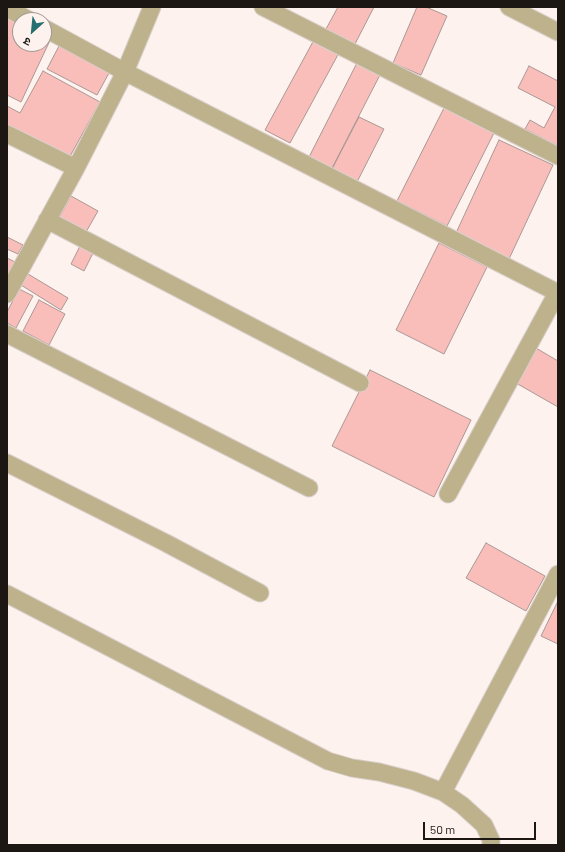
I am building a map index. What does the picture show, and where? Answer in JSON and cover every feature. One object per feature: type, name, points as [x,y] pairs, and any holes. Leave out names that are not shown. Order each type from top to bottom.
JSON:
[{"type":"lane","points":[[7,294],[76,168],[125,72],[152,7]]},
{"type":"lane","points":[[263,7],[558,156]]},
{"type":"lane","points":[[509,7],[558,32]]},
{"type":"lane","points":[[52,32],[125,72],[557,293],[448,494]]},
{"type":"lane","points":[[7,134],[76,168]]},
{"type":"lane","points":[[47,220],[360,383]]},
{"type":"lane","points":[[7,334],[309,488]]},
{"type":"lane","points":[[7,463],[166,543],[260,593]]},
{"type":"lane","points":[[443,792],[558,574]]},
{"type":"lane","points":[[7,594],[328,760],[352,768],[379,772],[414,781],[443,792],[462,805],[484,825],[491,840],[491,845]]},
{"type":"building","points":[[338,7],[374,7],[355,44],[326,29]]},
{"type":"building","points":[[417,7],[426,7],[447,16],[421,75],[393,63]]},
{"type":"building","points":[[7,13],[12,16],[12,52],[45,52],[21,102],[7,95]]},
{"type":"building","points":[[315,38],[340,51],[290,143],[265,130]]},
{"type":"building","points":[[59,46],[109,73],[97,95],[47,69]]},
{"type":"building","points":[[359,59],[382,71],[331,170],[308,159]]},
{"type":"building","points":[[529,66],[558,81],[558,146],[525,129],[530,120],[544,128],[555,107],[518,88]]},
{"type":"building","points":[[43,71],[100,102],[68,160],[7,127],[7,106],[20,113]]},
{"type":"building","points":[[446,104],[496,129],[447,226],[397,201]]},
{"type":"building","points":[[359,117],[384,129],[357,182],[332,169]]},
{"type":"building","points":[[499,140],[553,165],[509,259],[456,233]]},
{"type":"building","points":[[71,196],[98,211],[86,232],[59,218]]},
{"type":"building","points":[[7,237],[23,245],[18,254],[7,249]]},
{"type":"building","points":[[439,243],[487,267],[444,354],[396,330]]},
{"type":"building","points":[[81,244],[94,251],[84,271],[71,264]]},
{"type":"building","points":[[7,258],[15,262],[9,273],[7,272]]},
{"type":"building","points":[[28,274],[68,298],[61,310],[21,285]]},
{"type":"building","points":[[19,289],[33,296],[16,328],[7,323],[7,312]]},
{"type":"building","points":[[39,300],[65,314],[49,345],[23,331]]},
{"type":"building","points":[[536,348],[558,361],[558,407],[516,383]]},
{"type":"building","points":[[370,370],[471,420],[434,497],[332,446]]},
{"type":"building","points":[[486,543],[545,576],[526,611],[466,578]]},
{"type":"building","points":[[558,601],[558,644],[541,636]]}]
